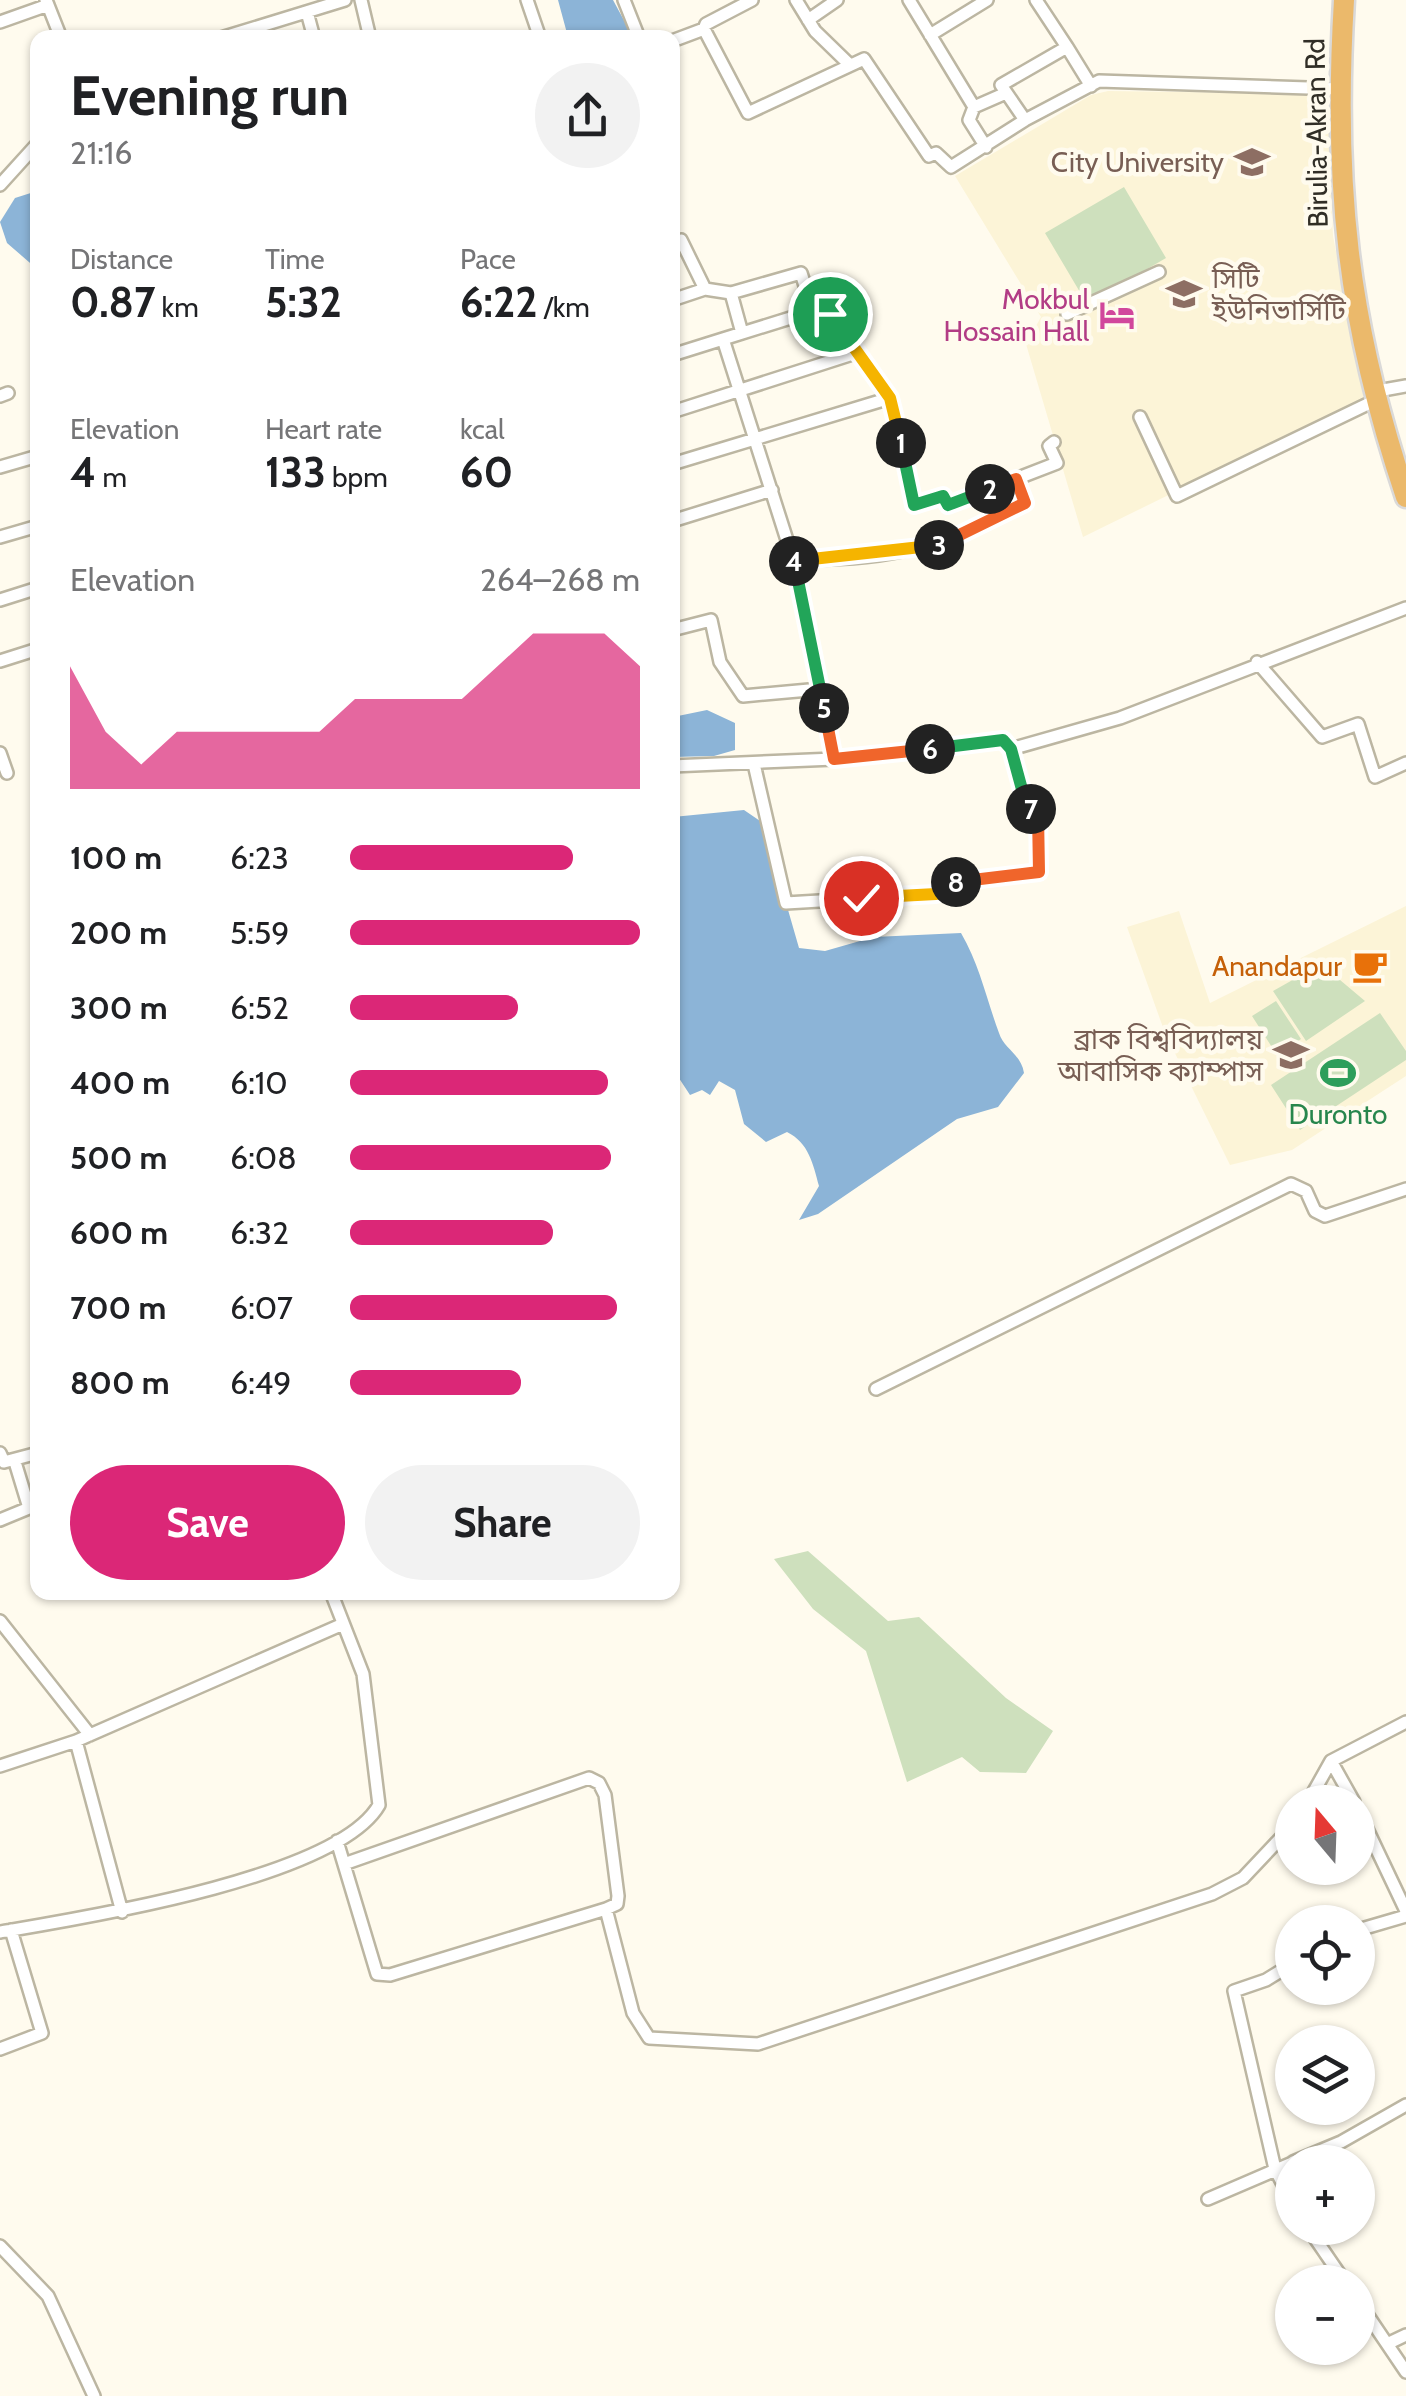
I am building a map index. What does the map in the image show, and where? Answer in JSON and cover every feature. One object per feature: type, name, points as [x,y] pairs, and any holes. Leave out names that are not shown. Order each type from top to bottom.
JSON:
[{"type":"highway","name":"Birulia-Akran Rd","points":[[1344,0],[1339,89],[1340,194],[1373,397],[1406,496]]},
{"type":"street","points":[[247,30],[345,0]]},
{"type":"street","points":[[361,0],[368,30]]},
{"type":"street","points":[[527,0],[536,30]]},
{"type":"street","points":[[624,0],[636,30]]},
{"type":"street","points":[[680,39],[752,0]]},
{"type":"street","points":[[796,0],[808,20],[850,66]]},
{"type":"street","points":[[808,20],[838,0]]},
{"type":"street","points":[[909,0],[974,107]]},
{"type":"street","points":[[930,35],[987,0]]},
{"type":"street","points":[[1036,0],[1091,86]]},
{"type":"street","points":[[0,22],[47,2],[58,30]]},
{"type":"street","points":[[306,12],[312,30]]},
{"type":"street","points":[[704,29],[748,112],[864,59],[929,156],[936,153],[951,168],[1025,120],[1099,82],[1339,89]]},
{"type":"street","points":[[1025,120],[1001,86],[1066,47]]},
{"type":"street","points":[[986,147],[969,120],[974,107],[1006,94]]},
{"type":"street","points":[[0,185],[30,152]]},
{"type":"street","points":[[680,240],[706,289]]},
{"type":"street","points":[[1066,314],[1159,272]]},
{"type":"street","points":[[680,297],[706,289],[731,293],[801,273],[813,311]]},
{"type":"street","points":[[731,293],[742,333]]},
{"type":"street","points":[[680,352],[813,311],[830,314],[890,398],[914,505],[943,496],[948,505],[1056,463],[1049,446],[1054,442]]},
{"type":"street","points":[[723,339],[793,558],[834,759]]},
{"type":"street","points":[[680,409],[859,352]]},
{"type":"street","points":[[1140,417],[1178,496],[1373,397],[1406,386]]},
{"type":"street","points":[[680,462],[890,398]]},
{"type":"street","points":[[0,467],[30,458]]},
{"type":"street","points":[[793,558],[902,551],[959,538],[1025,503],[1016,479]]},
{"type":"street","points":[[680,519],[772,490]]},
{"type":"street","points":[[0,537],[30,528]]},
{"type":"street","points":[[0,600],[30,591]]},
{"type":"street","points":[[1011,749],[1120,718],[1257,662],[1406,608]]},
{"type":"street","points":[[680,628],[711,620],[720,662],[743,696],[820,689]]},
{"type":"street","points":[[0,661],[30,652]]},
{"type":"street","points":[[1257,662],[1322,737],[1358,724],[1374,777],[1406,763]]},
{"type":"street","points":[[680,766],[834,759],[1003,740],[1011,749],[1026,804],[1038,814],[1039,872],[956,882],[936,894],[786,903],[754,764]]},
{"type":"street","points":[[0,753],[6,773]]},
{"type":"street","points":[[876,1389],[1291,1184],[1306,1190],[1315,1211],[1325,1216],[1406,1189]]},
{"type":"street","points":[[0,1453],[4,1462],[30,1457]]},
{"type":"street","points":[[0,1520],[29,1508],[15,1462]]},
{"type":"street","points":[[0,2049],[42,2034],[6,1931],[122,1912],[236,1882],[337,1841],[372,1818],[379,1805],[363,1674],[333,1600]]},
{"type":"street","points":[[0,1621],[90,1735]]},
{"type":"street","points":[[0,1766],[76,1741],[343,1624]]},
{"type":"street","points":[[1318,1785],[1331,1762],[1406,1722]]},
{"type":"street","points":[[76,1741],[122,1912]]},
{"type":"street","points":[[1331,1762],[1344,1785]]},
{"type":"street","points":[[337,1841],[344,1864],[378,1974],[390,1975],[618,1904],[605,1795],[599,1783],[589,1778],[344,1864]]},
{"type":"street","points":[[606,1909],[633,2013],[649,2038],[758,2044],[1212,1894],[1243,1878],[1275,1844]]},
{"type":"street","points":[[1375,1846],[1406,1913],[1375,1924]]},
{"type":"street","points":[[1208,2199],[1275,2169],[1234,1991],[1275,1972]]},
{"type":"street","points":[[1334,2145],[1406,2105]]},
{"type":"street","points":[[0,2246],[48,2296],[94,2396]]},
{"type":"street","points":[[1375,2327],[1406,2372]]},
{"type":"street","points":[[1387,2344],[1406,2335]]},
{"type":"shaded area","name":"সিটি ইউনিভার্সিটি","points":[[1108,91],[1335,94],[1330,172],[1333,236],[1364,399],[1083,537],[1026,344],[1041,317],[955,176],[1091,95]]},
{"type":"shaded area","name":"ব্রাক বিশ্ববিদ্যালয় আবাসিক ক্যাম্পাস","points":[[1406,906],[1406,1076],[1292,1150],[1230,1165],[1165,1033],[1127,927],[1179,911],[1210,1003]]},
{"type":"green space","points":[[1124,187],[1166,258],[1087,304],[1045,233]]},
{"type":"green space","points":[[1321,964],[1365,1001],[1306,1041],[1273,991]]},
{"type":"green space","points":[[1276,1001],[1301,1039],[1277,1055],[1252,1016]]},
{"type":"green space","name":"Duronto","points":[[1380,1013],[1406,1051],[1406,1060],[1300,1130],[1271,1085]]},
{"type":"green space","points":[[808,1551],[888,1621],[919,1617],[1006,1698],[1053,1731],[1026,1773],[980,1772],[962,1757],[907,1782],[866,1651],[813,1609],[774,1559]]},
{"type":"water","points":[[558,0],[613,0],[629,30],[566,30]]},
{"type":"water","points":[[30,193],[30,263],[7,243],[0,222],[15,198]]},
{"type":"water","points":[[707,710],[735,723],[735,750],[714,756],[680,757],[680,716]]},
{"type":"water","points":[[744,810],[763,823],[799,948],[825,951],[874,937],[961,933],[1001,1039],[1020,1061],[1024,1073],[998,1107],[957,1119],[818,1214],[799,1220],[819,1186],[809,1155],[800,1142],[787,1132],[766,1142],[744,1124],[735,1090],[719,1081],[710,1095],[702,1090],[690,1095],[680,1080],[680,816]]},
{"type":"place","name":"City University","points":[[1252,162]]},
{"type":"place","name":"সিটি ইউনিভার্সিটি","points":[[1184,294]]},
{"type":"place","name":"Mokbul Hossain Hall","points":[[1117,315]]},
{"type":"place","name":"Anandapur","points":[[1370,966]]},
{"type":"place","name":"ব্রাক বিশ্ববিদ্যালয় আবাসিক ক্যাম্পাস","points":[[1291,1055]]},
{"type":"place","name":"Duronto","points":[[1338,1073]]},
{"type":"route","points":[[830,314],[890,398],[914,505],[943,496],[948,505],[1016,479],[1025,503],[959,538],[935,546],[822,560],[793,558],[834,759],[1003,740],[1011,749],[1026,804],[1038,814],[1039,872],[956,882],[936,894],[861,898]]}]
